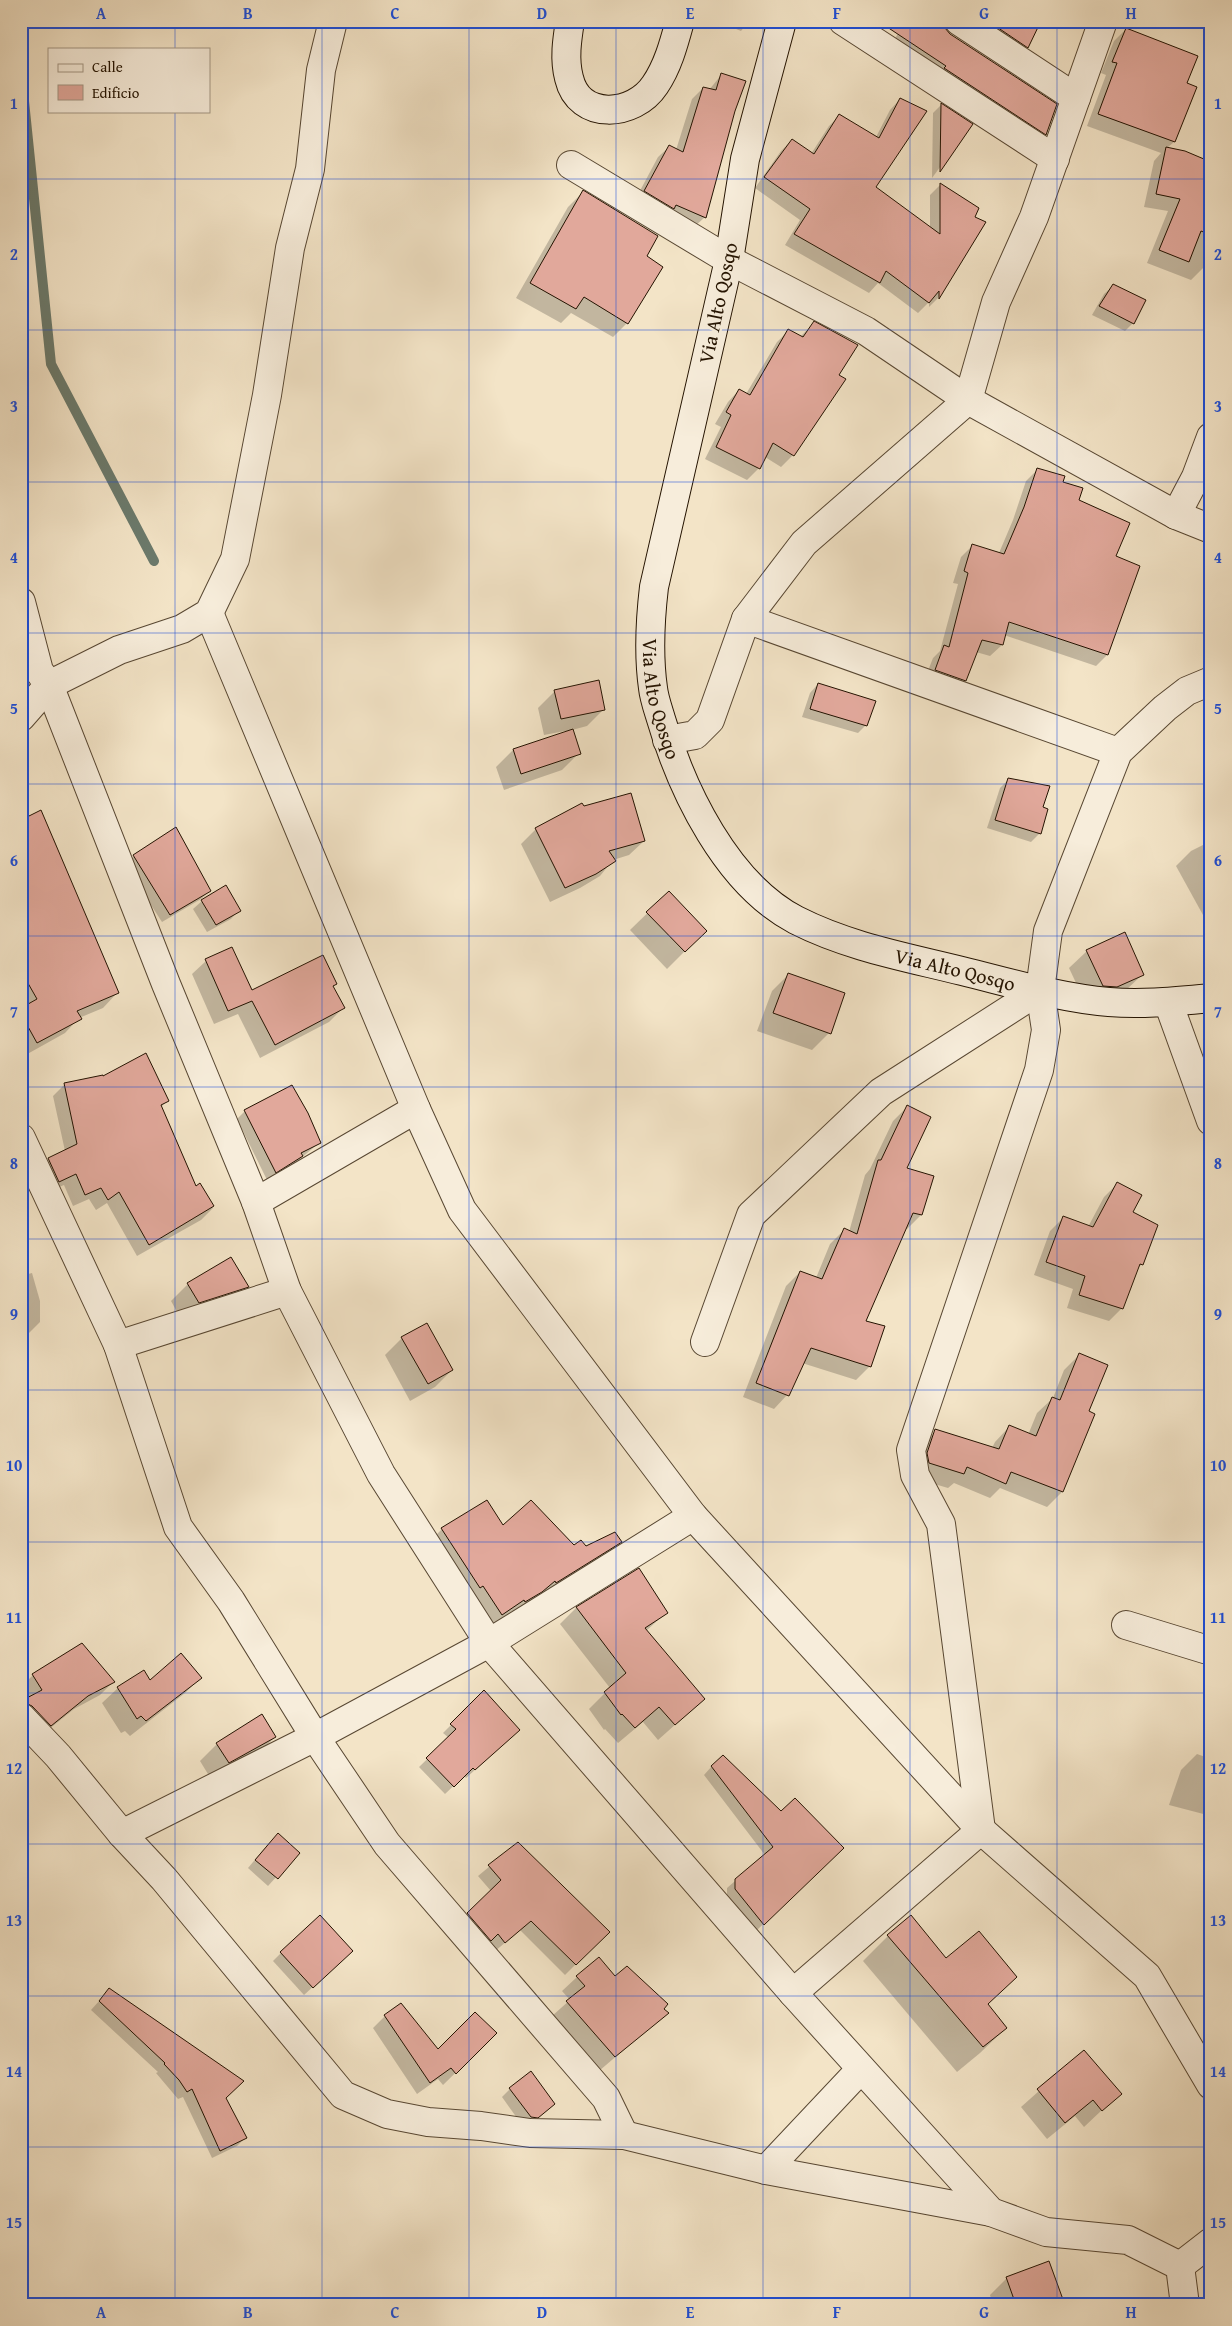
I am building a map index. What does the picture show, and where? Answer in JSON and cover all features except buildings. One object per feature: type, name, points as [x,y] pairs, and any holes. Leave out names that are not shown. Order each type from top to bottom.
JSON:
[{"type":"street","points":[[21,717],[49,685],[119,650],[182,629],[209,613],[236,559],[267,395],[290,248],[310,169],[321,70],[333,21]]},
{"type":"street","points":[[570,21],[566,47],[569,79],[582,102],[595,109],[616,110],[634,105],[654,86],[672,51],[680,21]]},
{"type":"street","name":"Via Alto Qosqo","points":[[782,21],[745,159],[729,260],[654,587],[649,638],[653,690],[667,740],[688,788],[708,828],[731,862],[763,896],[795,919],[850,944],[1040,990],[1110,1002],[1168,1002],[1211,998]]},
{"type":"street","points":[[843,21],[1055,159]]},
{"type":"street","points":[[959,21],[1076,98]]},
{"type":"street","points":[[667,740],[695,735],[710,720],[746,619],[804,543],[968,400],[996,302],[1034,217],[1103,21]]},
{"type":"street","points":[[572,164],[729,260],[866,331],[968,400],[1176,515],[1211,529]]},
{"type":"street","points":[[1176,515],[1196,477],[1211,437]]},
{"type":"street","points":[[21,602],[39,671],[49,685],[166,984],[256,1202],[287,1291],[381,1474],[489,1643],[793,1992],[991,2212]]},
{"type":"street","points":[[209,613],[416,1109],[462,1210],[693,1516],[981,1830],[1146,1976],[1211,2085]]},
{"type":"street","points":[[746,619],[1118,752]]},
{"type":"street","points":[[981,1830],[942,1524],[915,1475],[911,1450],[1039,1070],[1046,1030],[1040,990],[1048,931],[1118,752],[1180,696],[1211,681]]},
{"type":"street","points":[[706,1342],[751,1215],[881,1092],[1040,990]]},
{"type":"street","points":[[1168,1002],[1211,1121]]},
{"type":"street","points":[[256,1202],[416,1109]]},
{"type":"street","points":[[21,1138],[118,1345],[178,1527],[231,1601],[315,1737],[387,1844],[606,2098],[624,2135]]},
{"type":"street","points":[[118,1345],[287,1291]]},
{"type":"street","points":[[122,1834],[315,1737],[489,1643],[693,1516]]},
{"type":"street","points":[[1126,1625],[1211,1651]]},
{"type":"street","points":[[21,1717],[58,1756],[122,1834],[170,1886],[343,2095],[387,2114],[428,2122],[481,2126],[530,2133],[624,2135],[766,2170],[991,2212],[1046,2232],[1128,2240],[1180,2266]]},
{"type":"street","points":[[793,1992],[981,1830]]},
{"type":"street","points":[[766,2170],[861,2069]]},
{"type":"street","points":[[1180,2266],[1211,2242]]},
{"type":"street","points":[[1180,2266],[1185,2305]]},
{"type":"waterway","points":[[21,72],[51,364],[154,561]]}]
